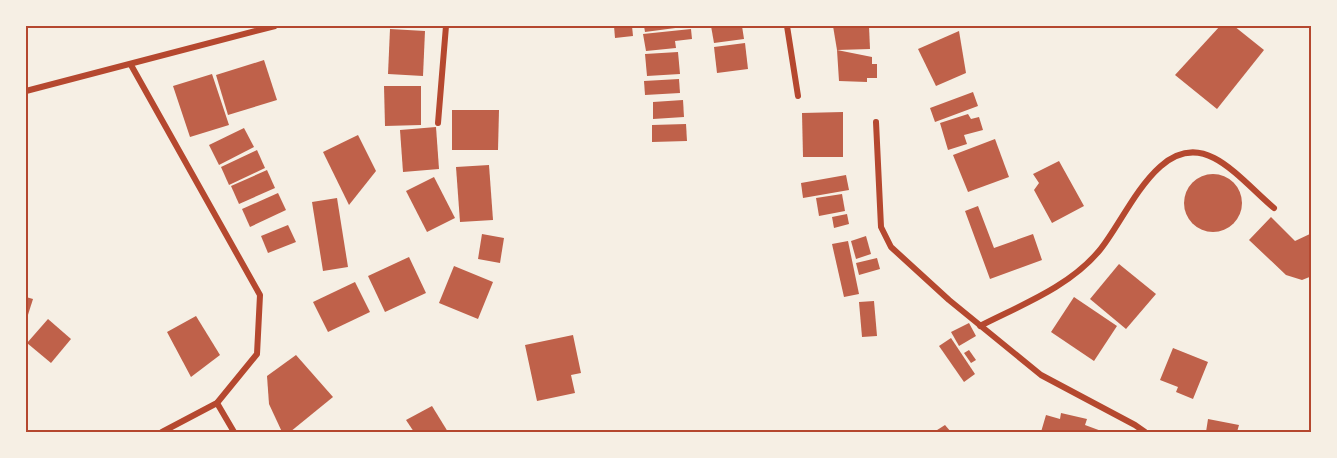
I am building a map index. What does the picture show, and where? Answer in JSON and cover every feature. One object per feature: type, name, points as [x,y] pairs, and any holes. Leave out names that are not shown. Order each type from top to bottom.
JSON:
[{"type":"street","points":[[26,91],[274,26]]},
{"type":"street","points":[[438,123],[446,26]]},
{"type":"street","points":[[787,26],[798,96]]},
{"type":"street","points":[[131,65],[210,201],[260,295],[257,354],[217,403],[162,432]]},
{"type":"street","points":[[876,122],[881,227],[891,247],[980,326],[1041,375],[1145,432]]},
{"type":"street","points":[[980,326],[1054,289],[1098,253],[1152,173],[1167,158],[1194,152],[1215,158],[1274,208]]},
{"type":"street","points":[[217,403],[234,432]]},
{"type":"building","points":[[614,26],[632,26],[633,36],[615,38]]},
{"type":"building","points":[[644,26],[683,26],[683,27],[645,32]]},
{"type":"building","points":[[711,26],[742,26],[744,39],[714,43]]},
{"type":"building","points":[[833,26],[869,26],[870,49],[837,50]]},
{"type":"building","points":[[1220,26],[1234,26],[1264,50],[1217,109],[1175,75]]},
{"type":"building","points":[[390,29],[425,31],[423,76],[388,74]]},
{"type":"building","points":[[691,29],[692,39],[675,41],[676,48],[646,51],[643,34]]},
{"type":"building","points":[[959,31],[966,73],[936,86],[918,49]]},
{"type":"building","points":[[745,43],[748,69],[717,73],[714,47]]},
{"type":"building","points":[[837,50],[872,57],[872,64],[877,64],[877,78],[867,78],[867,82],[839,81]]},
{"type":"building","points":[[678,52],[680,74],[647,76],[645,54]]},
{"type":"building","points":[[264,60],[277,100],[228,115],[216,75]]},
{"type":"building","points":[[212,74],[229,125],[190,137],[173,86]]},
{"type":"building","points":[[679,79],[680,93],[645,95],[644,81]]},
{"type":"building","points":[[384,86],[421,86],[421,125],[385,126]]},
{"type":"building","points":[[973,92],[978,106],[935,122],[930,108]]},
{"type":"building","points":[[683,100],[684,117],[653,119],[653,102]]},
{"type":"building","points":[[452,110],[499,110],[498,150],[452,150]]},
{"type":"building","points":[[843,112],[843,157],[803,157],[802,113]]},
{"type":"building","points":[[968,114],[971,119],[979,117],[983,130],[964,135],[967,144],[948,150],[940,123]]},
{"type":"building","points":[[686,124],[687,141],[652,142],[652,125]]},
{"type":"building","points":[[436,127],[439,169],[403,172],[400,130]]},
{"type":"building","points":[[244,128],[254,147],[219,165],[209,145]]},
{"type":"building","points":[[358,135],[376,171],[349,205],[323,152]]},
{"type":"building","points":[[995,139],[1009,177],[968,192],[953,155]]},
{"type":"building","points":[[257,150],[265,168],[229,185],[221,167]]},
{"type":"building","points":[[1059,161],[1084,206],[1052,223],[1034,190],[1039,183],[1033,174]]},
{"type":"building","points":[[489,165],[493,220],[460,222],[456,167]]},
{"type":"building","points":[[267,170],[275,188],[239,204],[231,186]]},
{"type":"building","points":[[1213,174],[1224,176],[1237,187],[1242,203],[1240,214],[1229,227],[1213,232],[1202,230],[1189,219],[1184,203],[1186,192],[1197,179]]},
{"type":"building","points":[[846,175],[849,190],[803,198],[801,183]]},
{"type":"building","points":[[434,177],[455,218],[427,232],[406,191]]},
{"type":"building","points":[[278,193],[286,210],[250,227],[242,209]]},
{"type":"building","points":[[842,194],[845,211],[819,216],[816,198]]},
{"type":"building","points":[[337,198],[348,267],[323,271],[312,202]]},
{"type":"building","points":[[978,206],[994,248],[1033,234],[1042,260],[990,279],[965,211]]},
{"type":"building","points":[[847,214],[849,224],[834,228],[832,217]]},
{"type":"building","points":[[1271,217],[1295,241],[1312,233],[1312,276],[1302,280],[1286,275],[1249,240]]},
{"type":"building","points":[[288,225],[296,242],[268,253],[261,236]]},
{"type":"building","points":[[482,234],[504,238],[500,263],[478,259]]},
{"type":"building","points":[[866,236],[871,254],[856,259],[851,241]]},
{"type":"building","points":[[848,241],[859,294],[844,297],[832,244]]},
{"type":"building","points":[[409,257],[426,293],[385,312],[368,276]]},
{"type":"building","points":[[877,258],[880,269],[859,275],[856,263]]},
{"type":"building","points":[[1119,264],[1156,294],[1126,329],[1090,299]]},
{"type":"building","points":[[454,266],[493,282],[478,319],[439,303]]},
{"type":"building","points":[[355,282],[370,312],[328,332],[313,302]]},
{"type":"building","points":[[26,297],[33,299],[26,321]]},
{"type":"building","points":[[1074,297],[1117,326],[1094,361],[1051,332]]},
{"type":"building","points":[[874,301],[877,336],[862,337],[859,302]]},
{"type":"building","points":[[196,316],[220,355],[191,377],[167,332]]},
{"type":"building","points":[[48,319],[71,339],[51,363],[27,343]]},
{"type":"building","points":[[969,323],[976,336],[959,346],[951,332]]},
{"type":"building","points":[[573,335],[581,373],[571,375],[575,393],[537,401],[525,345]]},
{"type":"building","points":[[951,338],[975,374],[964,382],[939,346]]},
{"type":"building","points":[[1173,348],[1208,362],[1193,399],[1176,392],[1178,387],[1160,380]]},
{"type":"building","points":[[969,350],[976,360],[971,363],[964,353]]},
{"type":"building","points":[[296,355],[333,397],[290,432],[282,432],[269,404],[267,376]]},
{"type":"building","points":[[432,406],[448,432],[414,432],[406,420]]},
{"type":"building","points":[[1061,413],[1087,419],[1085,425],[1104,432],[1041,432],[1046,415],[1060,419]]},
{"type":"building","points":[[1208,419],[1239,425],[1237,432],[1206,432]]},
{"type":"building","points":[[945,425],[951,432],[934,432]]}]
